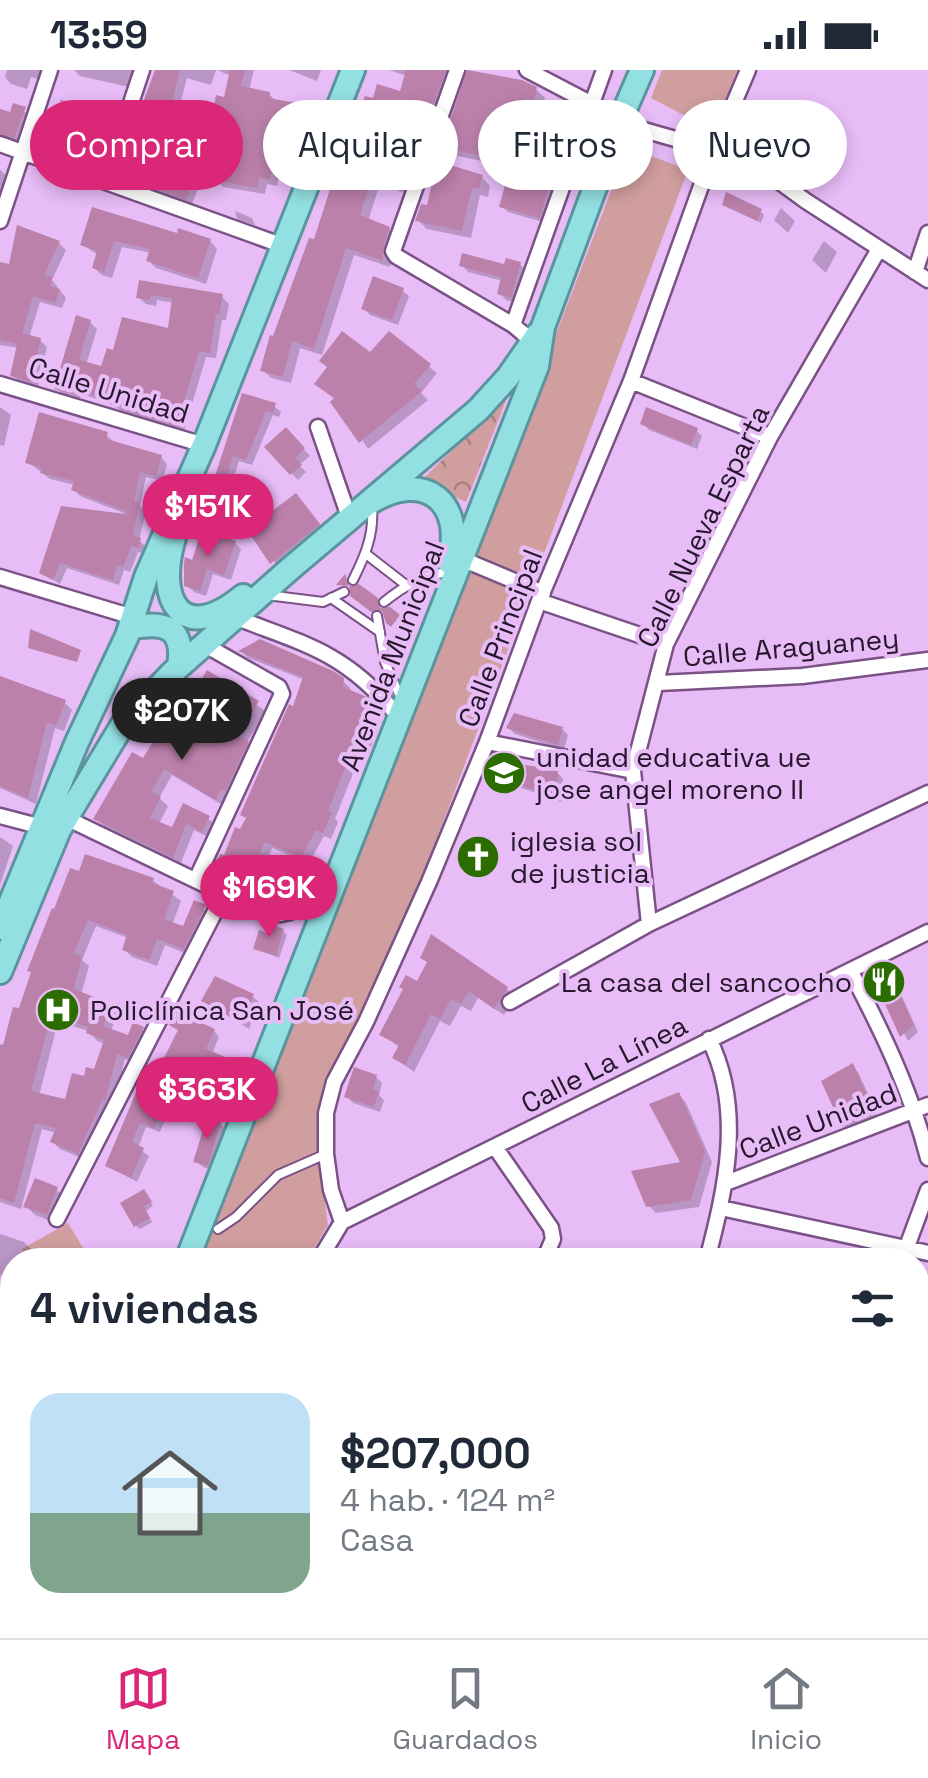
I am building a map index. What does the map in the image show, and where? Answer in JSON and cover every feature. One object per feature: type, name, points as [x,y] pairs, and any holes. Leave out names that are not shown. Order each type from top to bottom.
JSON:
[{"type":"highway","points":[[0,928],[131,623],[353,70]]},
{"type":"highway","name":"Avenida Municipal","points":[[629,100],[642,70]]},
{"type":"highway","name":"Avenida Municipal","points":[[183,1248],[254,1080],[325,880],[395,701],[536,366],[538,334],[593,190]]},
{"type":"highway","points":[[0,972],[66,818],[123,724],[179,667],[478,410],[508,378],[538,334]]},
{"type":"highway","points":[[204,445],[168,562],[167,592],[171,602],[193,617],[206,617],[221,612],[265,576],[291,568]]},
{"type":"highway","name":"Avenida Municipal","points":[[191,1248],[454,565],[451,517],[434,496],[415,488],[391,490],[371,502]]},
{"type":"highway","points":[[131,623],[171,630],[179,642],[179,667]]},
{"type":"street","points":[[0,221],[50,70]]},
{"type":"street","points":[[132,100],[142,70]]},
{"type":"street","points":[[457,70],[393,251],[514,325],[538,334]]},
{"type":"street","points":[[527,70],[584,100]]},
{"type":"street","points":[[591,100],[604,70]]},
{"type":"street","name":"Calle Principal","points":[[735,100],[748,70]]},
{"type":"street","points":[[0,144],[282,245]]},
{"type":"street","points":[[514,325],[560,190]]},
{"type":"street","name":"Calle Principal","points":[[342,1222],[331,1190],[326,1154],[326,1114],[334,1082],[430,882],[540,597],[631,381],[700,190]]},
{"type":"street","points":[[787,190],[921,276],[928,233]]},
{"type":"street","name":"Calle Nueva Esparta","points":[[650,924],[633,771],[666,644],[770,437],[878,249]]},
{"type":"street","points":[[631,381],[770,437]]},
{"type":"street","name":"Calle Unidad","points":[[0,384],[204,445]]},
{"type":"street","points":[[318,427],[349,517]]},
{"type":"street","points":[[454,565],[666,644]]},
{"type":"street","points":[[0,577],[131,623]]},
{"type":"street","points":[[237,618],[334,656],[395,701]]},
{"type":"street","points":[[196,880],[282,694],[279,687],[205,645]]},
{"type":"street","name":"Calle Araguaney","points":[[658,682],[802,676],[928,660]]},
{"type":"street","points":[[486,742],[633,771]]},
{"type":"street","points":[[510,1002],[650,924],[928,793]]},
{"type":"street","points":[[0,816],[42,826]]},
{"type":"street","points":[[66,818],[224,894],[280,914],[290,912],[325,880]]},
{"type":"street","points":[[57,1219],[224,894]]},
{"type":"street","name":"Calle La Línea","points":[[342,1222],[928,932]]},
{"type":"street","points":[[851,972],[922,1108],[928,1158]]},
{"type":"street","points":[[709,1039],[728,1093],[726,1183],[709,1248]]},
{"type":"street","name":"Calle Unidad","points":[[726,1183],[922,1108]]},
{"type":"street","points":[[495,1147],[551,1228],[553,1239],[549,1248]]},
{"type":"street","points":[[906,1248],[928,1190]]},
{"type":"street","points":[[721,1208],[880,1248]]},
{"type":"street","points":[[326,1248],[342,1222]]},
{"type":"lane","points":[[353,580],[366,554],[373,523],[371,502]]},
{"type":"lane","points":[[366,554],[406,585]]},
{"type":"lane","points":[[384,602],[406,585],[454,565]]},
{"type":"lane","points":[[263,594],[323,602],[344,592]]},
{"type":"lane","points":[[331,598],[380,632]]},
{"type":"lane","points":[[376,616],[395,701]]},
{"type":"lane","points":[[218,1229],[236,1217],[278,1175],[326,1154]]},
{"type":"green space","points":[[662,70],[737,70],[726,100],[673,100],[673,110],[651,98]]},
{"type":"green space","points":[[653,157],[673,164],[673,190],[680,190],[418,889],[318,1117],[328,1225],[314,1248],[205,1248],[611,190],[653,190]]},
{"type":"green space","points":[[509,393],[466,502],[421,481]]},
{"type":"green space","points":[[68,1223],[83,1248],[24,1248]]},
{"type":"building","points":[[155,70],[180,70],[172,100],[144,100]]},
{"type":"building","points":[[230,70],[245,70],[241,86],[270,92],[269,98],[280,100],[263,100],[263,179],[259,178],[258,188],[243,185],[243,100],[215,100],[216,95],[224,97]]},
{"type":"building","points":[[406,70],[446,70],[435,100],[364,100],[365,96],[373,98],[377,84],[400,91]]},
{"type":"building","points":[[467,70],[522,80],[537,87],[534,100],[478,100],[478,155],[458,151],[457,100]]},
{"type":"building","points":[[13,103],[26,107],[14,138],[0,134],[0,109],[10,112]]},
{"type":"building","points":[[458,167],[478,173],[478,189],[472,188],[462,231],[415,221],[421,204],[427,205],[430,190],[458,190]]},
{"type":"building","points":[[159,190],[190,190],[186,200]]},
{"type":"building","points":[[330,190],[368,190],[360,215],[390,227],[383,261],[346,248],[314,349],[292,341],[283,377],[260,371],[270,335],[273,336],[309,238],[314,239]]},
{"type":"building","points":[[504,190],[548,190],[540,218],[499,207]]},
{"type":"building","points":[[726,192],[762,209],[757,221],[722,205]]},
{"type":"building","points":[[92,207],[177,233],[178,228],[211,239],[198,278],[146,261],[150,249],[114,241],[104,272],[92,268],[97,251],[80,245]]},
{"type":"building","points":[[17,225],[60,241],[44,275],[52,277],[50,286],[60,289],[55,303],[33,296],[22,333],[41,338],[31,382],[10,376],[17,344],[0,340],[0,262],[9,264]]},
{"type":"building","points":[[462,253],[504,264],[506,258],[521,262],[511,298],[497,294],[501,277],[459,266]]},
{"type":"building","points":[[373,276],[404,288],[392,320],[361,309]]},
{"type":"building","points":[[139,280],[223,294],[210,353],[199,351],[177,426],[121,409],[122,406],[101,397],[74,389],[72,394],[54,389],[76,315],[91,320],[79,360],[101,366],[107,348],[113,350],[122,317],[168,328],[172,298],[136,298]]},
{"type":"building","points":[[342,331],[370,352],[389,331],[431,364],[414,384],[422,391],[359,443],[330,402],[334,398],[314,384],[327,367],[319,361]]},
{"type":"building","points":[[242,393],[276,403],[273,413],[266,411],[246,460],[233,456],[226,480],[215,476]]},
{"type":"building","points":[[646,407],[698,428],[691,445],[640,424]]},
{"type":"building","points":[[39,412],[108,432],[106,439],[162,455],[156,476],[140,472],[134,501],[140,503],[133,536],[141,538],[139,548],[131,546],[123,567],[117,565],[113,580],[60,563],[53,580],[39,573],[61,506],[126,511],[71,490],[74,481],[40,473],[42,468],[25,463]]},
{"type":"building","points":[[286,427],[305,448],[295,458],[302,465],[290,475],[264,447]]},
{"type":"building","points":[[296,493],[320,524],[270,564],[247,530]]},
{"type":"building","points":[[202,530],[236,541],[224,575],[207,569],[200,591],[184,586],[184,563],[185,557],[192,560]]},
{"type":"building","points":[[345,574],[349,586],[336,585]]},
{"type":"building","points":[[359,584],[378,598],[380,608],[390,607],[400,615],[391,627],[382,611],[371,612],[350,596],[349,586]]},
{"type":"building","points":[[30,629],[81,650],[77,662],[28,648]]},
{"type":"building","points":[[260,639],[344,678],[343,687],[367,697],[365,710],[373,713],[360,749],[354,747],[347,763],[323,833],[316,830],[301,857],[264,842],[255,866],[283,877],[274,900],[210,875],[220,854],[224,855],[235,827],[240,829],[246,818],[240,815],[303,677],[238,651]]},
{"type":"building","points":[[207,670],[259,701],[238,736],[249,741],[225,791],[221,789],[216,800],[164,769],[151,792],[161,796],[150,818],[172,827],[183,803],[210,816],[202,832],[186,824],[173,858],[93,819],[132,752],[143,758],[181,695],[189,700]]},
{"type":"building","points":[[0,676],[66,700],[56,725],[47,722],[28,798],[0,786]]},
{"type":"building","points":[[514,713],[563,727],[558,745],[506,728]]},
{"type":"building","points":[[493,760],[558,770],[556,797],[486,774]]},
{"type":"building","points":[[85,854],[154,878],[152,883],[174,891],[164,919],[183,926],[194,900],[206,905],[184,949],[157,939],[149,960],[122,950],[127,935],[88,920],[74,953],[82,956],[74,989],[111,1004],[103,1026],[128,1035],[133,1022],[144,1027],[128,1058],[117,1054],[105,1101],[102,1100],[78,1154],[50,1142],[56,1128],[35,1123],[14,1203],[0,1198],[0,1044],[3,1045],[13,1007],[19,1008],[31,972],[27,971],[70,868],[79,871]],"holes":[[[51,1016],[88,1027],[86,1033],[104,1040],[94,1069],[86,1067],[84,1076],[72,1073],[65,1099],[31,1091]]]},
{"type":"building","points":[[269,924],[284,929],[276,956],[253,949],[259,930],[266,933]]},
{"type":"building","points":[[431,934],[508,987],[494,1009],[469,991],[461,1004],[451,999],[440,1019],[431,1014],[405,1065],[392,1058],[399,1045],[379,1035],[403,989],[399,987],[406,975],[417,981],[427,962],[420,958]]},
{"type":"building","points":[[215,976],[254,994],[242,1024],[201,1001]]},
{"type":"building","points":[[895,984],[914,1025],[900,1037],[880,993]]},
{"type":"building","points":[[176,1011],[215,1029],[206,1049],[225,1057],[208,1099],[219,1102],[214,1118],[166,1099],[154,1128],[140,1123],[132,1142],[144,1148],[131,1178],[105,1166],[145,1071],[155,1076],[178,1030],[169,1025]]},
{"type":"building","points":[[853,1063],[875,1114],[842,1127],[821,1081]]},
{"type":"building","points":[[354,1067],[377,1075],[373,1089],[379,1092],[374,1107],[344,1097]]},
{"type":"building","points":[[679,1092],[705,1152],[691,1200],[646,1207],[631,1171],[680,1162],[649,1104]]},
{"type":"building","points":[[207,1117],[221,1121],[208,1166],[193,1162]]},
{"type":"building","points":[[35,1178],[58,1187],[47,1215],[23,1207]]},
{"type":"building","points":[[144,1189],[152,1202],[144,1206],[150,1218],[134,1227],[120,1203]]},
{"type":"place","name":"unidad educativa ue jose angel moreno II","points":[[504,773]]},
{"type":"place","name":"iglesia sol de justicia","points":[[478,857]]},
{"type":"place","name":"La casa del sancocho","points":[[884,982]]},
{"type":"place","name":"Policlínica San José","points":[[58,1010]]}]
